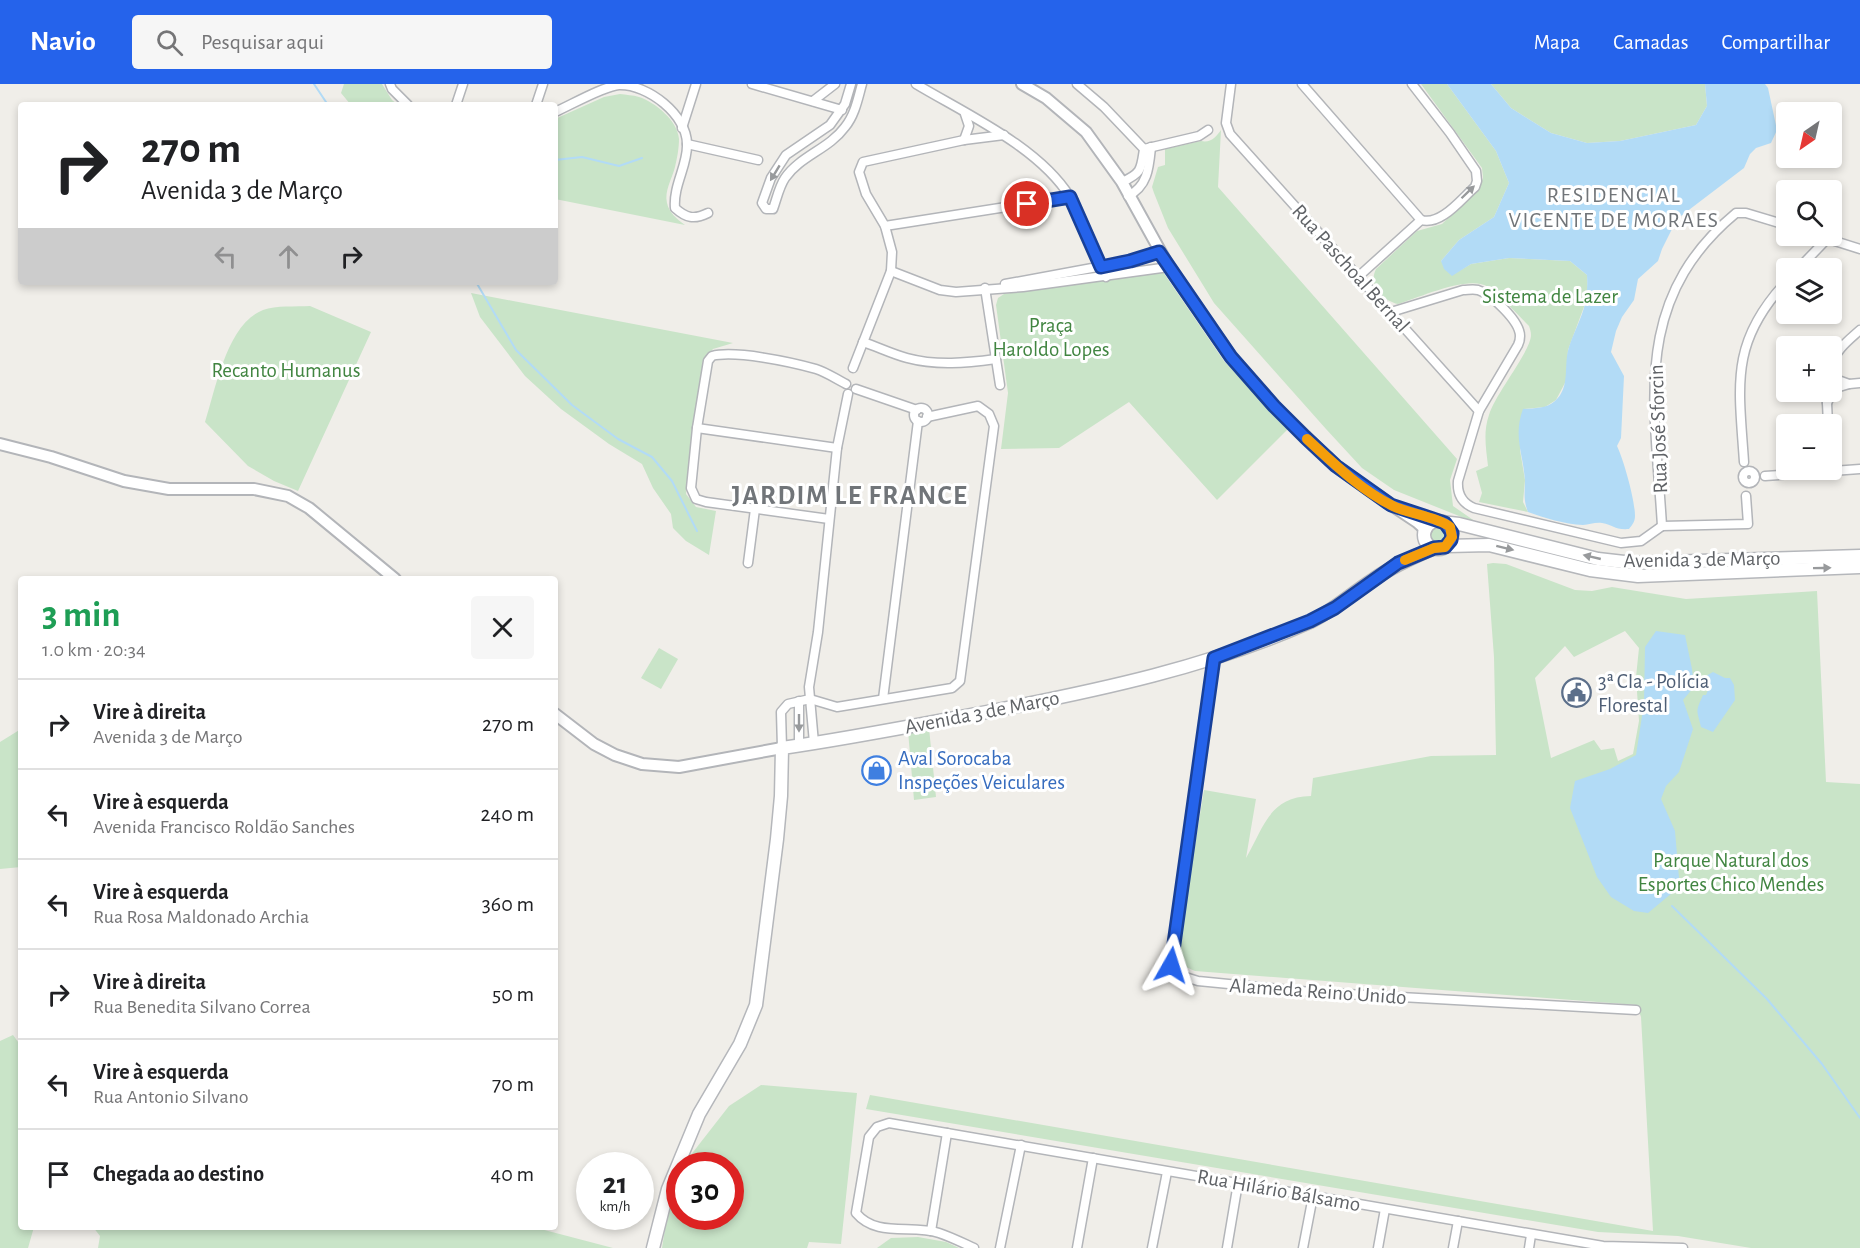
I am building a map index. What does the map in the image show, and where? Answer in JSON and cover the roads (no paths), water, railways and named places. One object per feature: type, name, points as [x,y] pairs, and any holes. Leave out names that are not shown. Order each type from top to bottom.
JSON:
[{"type":"main road","points":[[1439,521],[1448,525],[1452,533],[1451,540],[1440,547],[1428,543],[1425,533],[1430,524],[1439,521]]},
{"type":"main road","name":"Avenida 3 de Março","points":[[1439,521],[1598,559],[1633,563],[1860,556]]},
{"type":"main road","name":"Avenida 3 de Março","points":[[782,748],[1051,700],[1119,685],[1214,658],[1310,621],[1335,608],[1398,563],[1425,533]]},
{"type":"main road","name":"Avenida 3 de Março","points":[[1398,563],[1440,547],[1489,545],[1590,570],[1638,576],[1860,567]]},
{"type":"main road","points":[[653,1248],[669,1189],[699,1114],[740,1044],[756,1005],[777,839],[782,748]]},
{"type":"street","points":[[457,102],[463,84]]},
{"type":"street","points":[[537,102],[543,84]]},
{"type":"street","points":[[558,111],[619,84],[637,88],[663,101],[672,110],[682,128],[687,144],[674,195],[675,208],[684,216],[697,218],[708,213]]},
{"type":"street","points":[[682,128],[696,84]]},
{"type":"street","points":[[752,84],[770,86],[842,110]]},
{"type":"street","points":[[813,101],[835,84]]},
{"type":"street","points":[[851,84],[842,110],[830,125],[786,155],[771,178],[762,203],[765,209],[773,209],[785,178],[805,160],[827,146],[846,127],[853,114],[862,84]]},
{"type":"street","points":[[916,84],[1004,135],[1044,165],[1070,197],[1106,277]]},
{"type":"street","points":[[1022,84],[1046,98],[1086,132],[1122,182],[1168,267],[1231,357],[1274,406],[1336,466],[1417,522],[1425,533]]},
{"type":"street","name":"Rua Paschoal Bernal","points":[[1231,84],[1226,123],[1230,134],[1479,411]]},
{"type":"street","points":[[1302,84],[1421,220],[1428,222],[1438,219],[1475,187],[1476,171],[1457,142],[1412,84]]},
{"type":"street","points":[[1083,86],[1147,148],[1148,168],[1143,185],[1138,191],[1128,196]]},
{"type":"street","points":[[391,87],[405,102]]},
{"type":"street","points":[[672,110],[684,106],[690,100]]},
{"type":"street","points":[[813,101],[828,114],[831,119],[830,125]]},
{"type":"street","points":[[964,140],[969,126],[965,113]]},
{"type":"street","points":[[1147,148],[1199,136],[1208,130]]},
{"type":"street","points":[[853,368],[891,271],[892,252],[885,226],[866,194],[859,172],[863,162],[964,140],[1004,135]]},
{"type":"street","points":[[687,144],[758,160]]},
{"type":"street","points":[[1122,182],[1134,177],[1141,170],[1147,148]]},
{"type":"street","points":[[786,155],[805,160]]},
{"type":"street","points":[[885,226],[1070,197]]},
{"type":"street","name":"Rua José Sforcin","points":[[1662,526],[1653,389],[1660,332],[1672,297],[1694,257],[1736,213],[1746,213],[1776,222]]},
{"type":"street","points":[[1359,276],[1421,220]]},
{"type":"street","points":[[1842,243],[1860,249]]},
{"type":"street","points":[[1807,258],[1817,246]]},
{"type":"street","points":[[982,290],[1130,261],[1159,252]]},
{"type":"street","points":[[891,271],[940,290],[956,292],[1106,277],[1168,267]]},
{"type":"street","points":[[1391,312],[1473,289],[1488,295],[1519,329],[1521,337],[1518,345],[1479,411],[1458,485],[1461,498],[1469,507],[1621,543],[1641,541],[1662,526],[1748,524],[1746,496],[1750,477],[1744,462],[1739,384],[1743,357],[1756,322],[1776,294]]},
{"type":"street","points":[[982,290],[1000,385]]},
{"type":"street","points":[[1842,348],[1860,330]]},
{"type":"street","points":[[863,342],[907,358],[929,362],[956,364],[996,359]]},
{"type":"street","points":[[829,519],[696,499],[691,488],[697,428],[708,361],[712,356],[720,354],[759,358],[818,370],[846,384],[853,383],[856,388],[917,410],[924,409],[927,417]]},
{"type":"street","points":[[1842,384],[1860,383]]},
{"type":"street","points":[[846,384],[844,390],[848,394]]},
{"type":"street","points":[[848,394],[854,393],[856,388]]},
{"type":"street","points":[[814,742],[809,687],[818,633],[837,448],[848,394]]},
{"type":"street","points":[[782,748],[781,712],[788,704],[810,699],[837,706],[952,688],[960,681],[994,426],[989,414],[978,406],[918,421]]},
{"type":"street","points":[[883,699],[918,421],[914,416],[917,410]]},
{"type":"street","points":[[697,428],[837,448]]},
{"type":"street","points":[[0,444],[51,457],[124,481],[169,489],[254,489],[288,496],[309,508],[391,576]]},
{"type":"street","points":[[1842,471],[1860,470]]},
{"type":"street","points":[[1750,477],[1776,475]]},
{"type":"street","points":[[1391,505],[1439,521]]},
{"type":"street","points":[[748,563],[755,509]]},
{"type":"street","name":"Alameda Reino Unido","points":[[1214,658],[1172,953],[1171,965],[1179,975],[1197,981],[1311,992],[1636,1010]]},
{"type":"street","points":[[799,701],[799,745]]},
{"type":"street","name":"Avenida 3 de Março","points":[[558,716],[594,744],[615,755],[642,764],[679,767],[782,748]]},
{"type":"street","name":"Rua Hilário Bálsamo","points":[[931,1231],[875,1227],[864,1222],[856,1213],[869,1137],[877,1127],[889,1123],[1603,1247],[1679,1248]]},
{"type":"street","points":[[947,1133],[931,1231],[974,1248]]},
{"type":"street","points":[[1000,1248],[1021,1145]]},
{"type":"street","points":[[1077,1248],[1093,1158]]},
{"type":"street","points":[[1152,1248],[1167,1172]]},
{"type":"street","points":[[1227,1248],[1238,1183]]},
{"type":"street","points":[[1303,1248],[1312,1196]]},
{"type":"street","points":[[1378,1248],[1385,1209]]},
{"type":"street","points":[[1453,1248],[1458,1221]]},
{"type":"street","points":[[1529,1248],[1531,1235]]},
{"type":"water","points":[[1447,84],[1491,84],[1511,108],[1551,133],[1587,143],[1620,141],[1696,125],[1707,106],[1705,84],[1765,84],[1768,88],[1776,125],[1776,132],[1771,143],[1756,148],[1750,154],[1744,168],[1677,219],[1658,261],[1638,279],[1634,300],[1622,317],[1616,331],[1611,352],[1624,376],[1621,438],[1617,446],[1629,481],[1635,516],[1629,529],[1620,529],[1602,523],[1583,525],[1569,523],[1528,512],[1519,436],[1520,419],[1523,409],[1548,405],[1555,401],[1563,389],[1567,354],[1585,305],[1587,275],[1570,261],[1509,258],[1471,264],[1452,276],[1444,269],[1441,261],[1459,240],[1494,217],[1509,183],[1496,151]]},
{"type":"water","points":[[1656,631],[1685,635],[1694,687],[1683,700],[1693,729],[1679,772],[1666,786],[1661,799],[1675,831],[1679,878],[1672,893],[1648,913],[1634,911],[1611,897],[1597,877],[1570,808],[1575,781],[1610,769],[1636,755],[1644,703],[1645,647]]},
{"type":"water","points":[[1713,672],[1730,678],[1734,685],[1735,700],[1713,732],[1701,727],[1698,711],[1703,695],[1706,695],[1710,685],[1706,676]]},
{"type":"waterway","points":[[314,84],[326,102]]},
{"type":"waterway","points":[[558,160],[582,157],[619,166],[642,158]]},
{"type":"waterway","points":[[478,285],[516,350],[572,405],[618,439],[652,457],[672,481],[697,531]]},
{"type":"waterway","points":[[1672,906],[1767,999],[1822,1064],[1860,1118]]},
{"type":"place","name":"3ª CIa - Polícia Florestal","points":[[1577,693]]},
{"type":"place","name":"Aval Sorocaba Inspeções Veiculares","points":[[877,770]]},
{"type":"district","name":"RESIDENCIAL VICENTE DE MORAES","points":[[1614,206]]},
{"type":"district","name":"JARDIM LE FRANCE","points":[[850,495]]},
{"type":"park label","name":"Sistema de Lazer","points":[[1550,296]]},
{"type":"park label","name":"Praça Haroldo Lopes","points":[[1051,337]]},
{"type":"park label","name":"Recanto Humanus","points":[[286,370]]},
{"type":"park label","name":"Parque Natural dos Esportes Chico Mendes","points":[[1731,872]]}]
